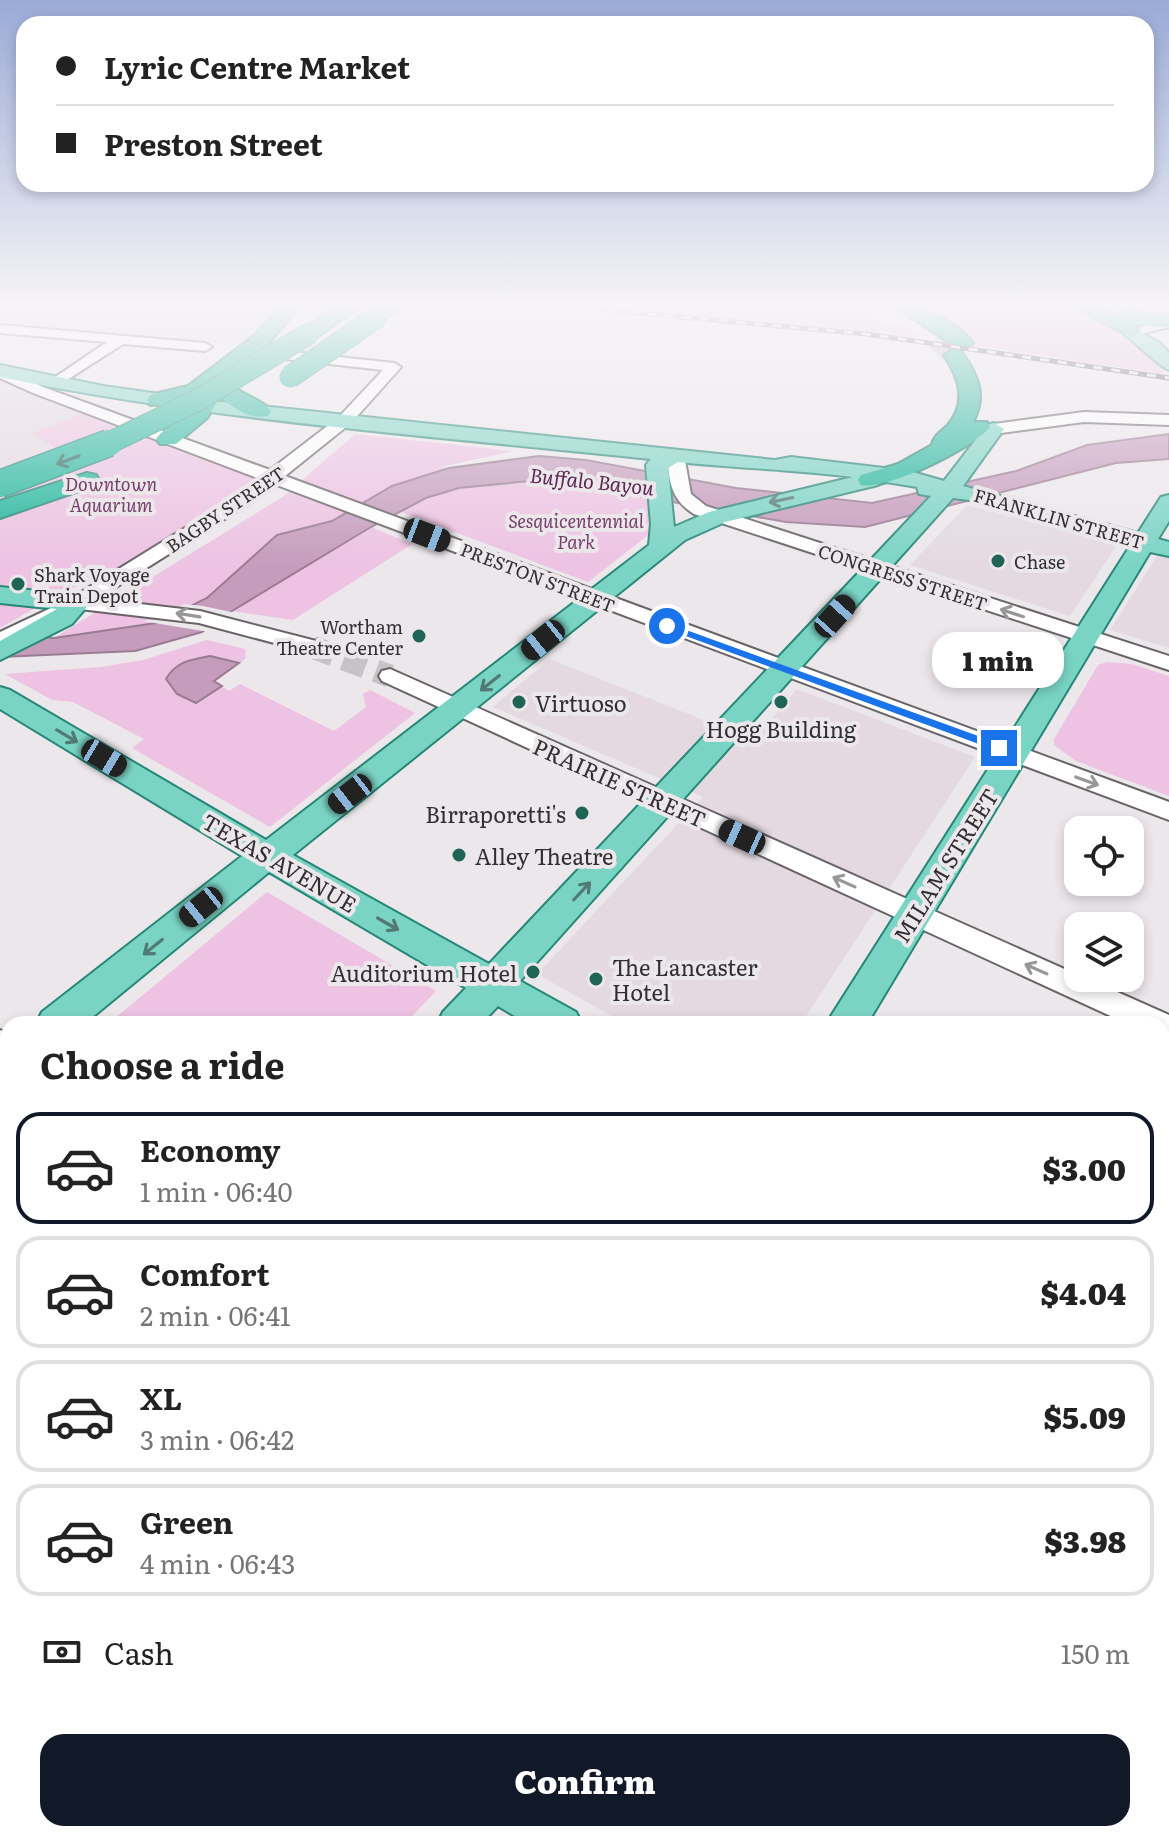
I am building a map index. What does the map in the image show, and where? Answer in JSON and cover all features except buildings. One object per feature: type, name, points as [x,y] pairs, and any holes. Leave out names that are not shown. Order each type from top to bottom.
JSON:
[{"type":"highway","points":[[158,400],[188,395]]},
{"type":"highway","points":[[0,484],[93,451],[208,395]]},
{"type":"highway","points":[[168,439],[199,413],[212,395]]},
{"type":"highway","points":[[231,395],[244,405],[260,411]]},
{"type":"highway","points":[[146,455],[261,395]]},
{"type":"highway","points":[[970,439],[966,416],[972,402],[971,395]]},
{"type":"highway","points":[[870,475],[970,439],[985,417],[988,395]]},
{"type":"highway","points":[[0,510],[113,470]]},
{"type":"main road","name":"FRANKLIN STREET","points":[[127,395],[670,462],[775,466],[791,463],[870,475],[929,489],[948,489],[1157,546]]},
{"type":"main road","points":[[464,1016],[787,669],[948,489],[970,439]]},
{"type":"main road","points":[[662,535],[670,462]]},
{"type":"main road","name":"FRANKLIN STREET","points":[[775,466],[782,472],[825,476],[870,475]]},
{"type":"main road","points":[[66,1016],[244,872],[270,856],[459,708],[594,599],[662,535],[870,475]]},
{"type":"main road","name":"MILAM STREET","points":[[851,1016],[1087,637],[1157,546],[1169,502]]},
{"type":"main road","points":[[0,595],[77,603]]},
{"type":"main road","name":"BAGBY STREET","points":[[0,652],[63,618],[77,603]]},
{"type":"main road","name":"TEXAS AVENUE","points":[[0,696],[548,1016]]},
{"type":"street","name":"PRESTON STREET","points":[[51,395],[1169,811]]},
{"type":"street","name":"BAGBY STREET","points":[[0,640],[77,603],[137,568],[275,477],[345,420],[368,395]]},
{"type":"street","points":[[970,439],[1084,417],[1169,420]]},
{"type":"street","name":"CONGRESS STREET","points":[[670,462],[682,498],[717,517],[1169,663]]},
{"type":"street","points":[[77,603],[184,615],[264,632],[312,647]]},
{"type":"street","name":"PRAIRIE STREET","points":[[390,676],[1140,1016]]},
{"type":"shaded area","points":[[0,395],[46,395],[87,411],[33,434],[60,450],[0,471]]},
{"type":"shaded area","points":[[967,505],[1117,545],[1070,616],[910,565]]},
{"type":"shaded area","points":[[1158,554],[1169,557],[1169,648],[1110,630]]},
{"type":"shaded area","points":[[550,659],[754,740],[797,689],[975,757],[806,1016],[612,1016],[537,974],[703,797],[493,707]]},
{"type":"green space","name":"Downtown Aquarium","points":[[87,411],[266,477],[121,566],[60,594],[0,628],[0,471],[59,450],[32,434]]},
{"type":"green space","points":[[355,434],[513,451],[440,467],[449,468],[392,486],[332,521],[277,535],[207,598],[156,623],[54,638],[284,496]]},
{"type":"green space","name":"Sesquicentennial Park","points":[[529,481],[582,486],[657,501],[656,529],[588,582],[401,512],[463,489]]},
{"type":"green space","points":[[371,527],[412,544],[293,620],[231,611]]},
{"type":"green space","points":[[207,640],[245,649],[246,658],[215,682],[229,691],[240,684],[334,731],[366,707],[363,694],[370,690],[415,713],[270,827],[132,748],[144,739],[73,702],[52,700],[5,674],[101,667],[143,660]]},
{"type":"green space","points":[[1107,662],[1132,664],[1169,676],[1169,796],[1076,761],[1054,745],[1054,739],[1098,665]]},
{"type":"green space","points":[[267,892],[436,991],[412,1016],[118,1016]]},
{"type":"water","name":"Buffalo Bayou","points":[[1169,434],[1169,459],[1116,463],[865,527],[786,522],[582,486],[529,481],[459,488],[426,498],[371,527],[202,632],[135,651],[0,657],[18,635],[54,638],[156,623],[207,598],[277,535],[332,521],[392,486],[449,468],[539,456],[586,460],[736,488],[872,503],[1016,471],[1087,445]]},
{"type":"water","points":[[210,656],[239,663],[214,681],[222,686],[196,703],[177,694],[166,679],[174,668]]},
{"type":"pier","points":[[185,604],[236,613],[209,632],[142,621],[155,619]]},
{"type":"tunnel","points":[[312,647],[390,676]]},
{"type":"place","name":"Chase","points":[[998,561]]},
{"type":"place","name":"Shark Voyage Train Depot","points":[[18,584]]},
{"type":"place","name":"Wortham Theatre Center","points":[[419,636]]},
{"type":"place","name":"Virtuoso","points":[[519,702]]},
{"type":"place","name":"Hogg Building","points":[[781,702]]},
{"type":"place","name":"Birraporetti's","points":[[582,813]]},
{"type":"place","name":"Alley Theatre","points":[[459,855]]},
{"type":"place","name":"Auditorium Hotel","points":[[533,972]]},
{"type":"place","name":"The Lancaster Hotel","points":[[596,979]]},
{"type":"route","points":[[667,626],[999,748]]}]
